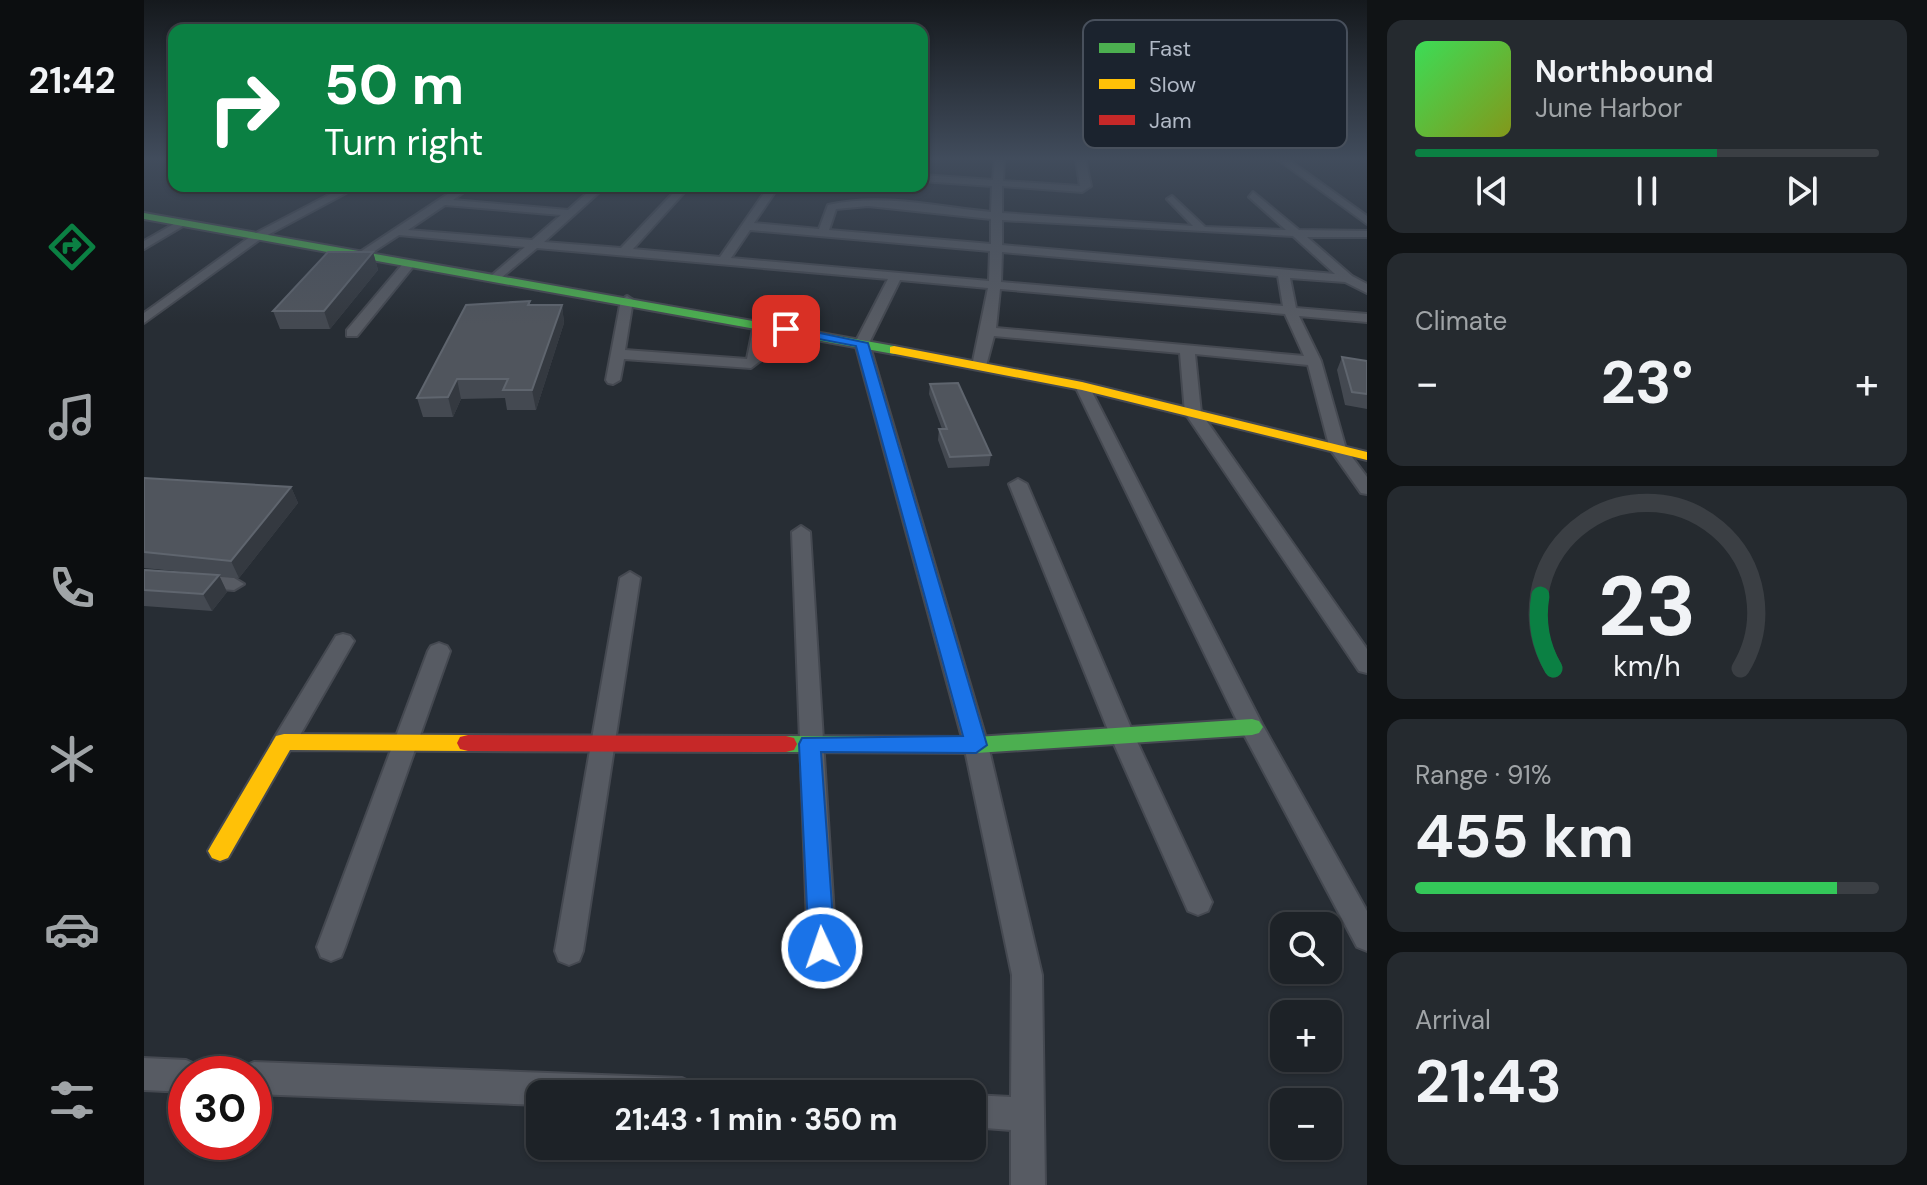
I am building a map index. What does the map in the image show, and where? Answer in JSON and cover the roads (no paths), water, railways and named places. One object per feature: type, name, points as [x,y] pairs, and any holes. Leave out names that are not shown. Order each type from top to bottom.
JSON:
[{"type":"street","points":[[144,319],[258,236],[302,213]]},
{"type":"street","points":[[363,254],[427,213]]},
{"type":"street","points":[[496,278],[571,213]]},
{"type":"street","points":[[624,252],[660,213]]},
{"type":"street","points":[[723,261],[756,213]]},
{"type":"street","points":[[823,232],[830,213]]},
{"type":"street","points":[[954,213],[1301,234],[1367,234]]},
{"type":"street","points":[[979,366],[991,332],[997,287],[993,247],[998,213]]},
{"type":"street","points":[[1186,213],[1200,227]]},
{"type":"street","points":[[1276,213],[1359,284]]},
{"type":"street","points":[[144,216],[761,324],[1082,386],[1367,456]]},
{"type":"street","points":[[144,246],[183,223]]},
{"type":"street","points":[[747,226],[1283,273],[1359,284]]},
{"type":"street","points":[[398,232],[1367,318]]},
{"type":"street","points":[[352,333],[410,263]]},
{"type":"street","points":[[1283,273],[1290,311],[1314,361],[1338,449],[1367,489]]},
{"type":"street","points":[[896,275],[862,343],[976,745],[1027,975],[1028,1185]]},
{"type":"street","points":[[613,380],[627,300]]},
{"type":"street","points":[[618,354],[751,364],[757,358],[761,324]]},
{"type":"street","points":[[991,332],[1314,361]]},
{"type":"street","points":[[1187,349],[1193,413],[1367,665]]},
{"type":"street","points":[[1082,386],[1252,727],[1367,938]]},
{"type":"street","points":[[1018,484],[1122,735],[1198,902]]},
{"type":"street","points":[[801,532],[822,948]]},
{"type":"street","points":[[144,577],[234,584]]},
{"type":"street","points":[[569,951],[630,578]]},
{"type":"street","points":[[220,851],[343,641]]},
{"type":"street","points":[[331,947],[439,651]]},
{"type":"street","points":[[284,742],[976,745],[1252,727]]},
{"type":"street","points":[[144,1074],[168,1075]]},
{"type":"street","points":[[272,1079],[526,1088]]},
{"type":"street","points":[[986,1112],[1028,1115]]}]
